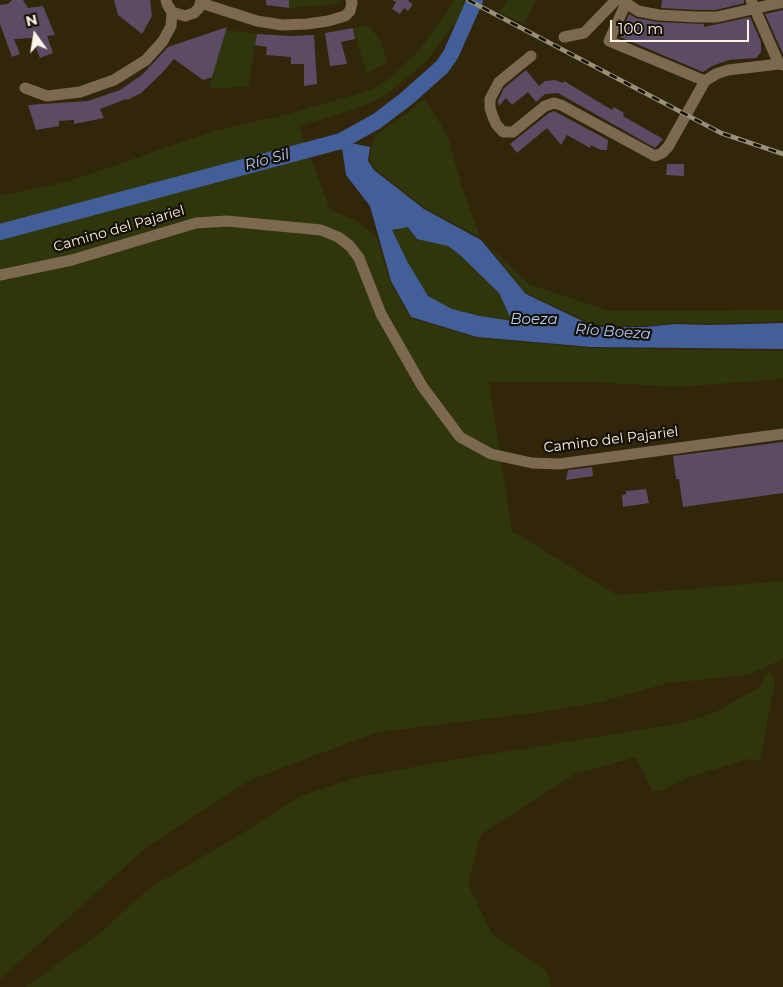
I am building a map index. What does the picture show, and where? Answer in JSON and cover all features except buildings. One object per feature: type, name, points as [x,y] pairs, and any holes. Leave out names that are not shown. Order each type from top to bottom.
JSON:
[{"type":"street","points":[[25,88],[47,96],[80,92],[114,80],[146,60],[163,41],[171,26],[172,12],[166,0]]},
{"type":"street","points":[[172,12],[185,16],[194,13],[201,1],[257,22],[282,25],[307,24],[328,21],[344,16],[350,10],[351,0]]},
{"type":"street","points":[[623,1],[638,10],[659,15],[696,17],[717,17],[753,4],[783,2]]},
{"type":"street","points":[[564,37],[584,33],[623,1]]},
{"type":"street","points":[[623,1],[609,41],[705,81]]},
{"type":"street","points":[[531,56],[499,82],[490,99],[493,117],[503,132],[513,132],[545,106],[554,103],[656,156],[668,147],[705,81],[716,74],[728,70],[781,64],[753,4]]},
{"type":"street","name":"Camino del Pajariel","points":[[0,275],[72,260],[163,231],[196,223],[227,221],[321,230],[338,237],[350,246],[359,258],[381,314],[422,386],[460,437],[491,454],[532,463],[559,464],[783,434]]},
{"type":"green space","points":[[289,0],[340,0],[340,3],[289,8]]},
{"type":"green space","points":[[455,0],[463,0],[469,3],[427,61],[386,95],[356,109],[299,126],[330,210],[357,221],[377,238],[390,282],[410,318],[477,338],[591,348],[783,351],[783,379],[676,387],[594,382],[489,382],[512,531],[617,595],[783,581],[783,659],[748,675],[668,683],[597,703],[536,713],[377,732],[250,780],[148,846],[0,979],[0,196],[70,181],[214,131],[292,113],[368,91],[385,82],[418,52]]},
{"type":"green space","points":[[507,0],[536,0],[524,24],[500,12]]},
{"type":"green space","points":[[368,25],[380,40],[387,62],[367,74],[353,28]]},
{"type":"green space","points":[[226,30],[257,34],[248,87],[212,88],[209,85]]},
{"type":"green space","points":[[425,99],[448,137],[461,184],[480,237],[425,208],[375,169],[370,160],[375,136]]},
{"type":"green space","points":[[408,227],[436,242],[448,246],[460,255],[499,293],[512,321],[452,309],[428,296],[391,230]]},
{"type":"green space","points":[[484,241],[530,285],[610,311],[783,310],[783,321],[710,324],[675,323],[644,326],[595,325],[526,293]]},
{"type":"green space","points":[[769,672],[775,681],[760,761],[748,759],[689,777],[661,791],[652,790],[636,757],[575,774],[481,834],[468,884],[492,934],[546,970],[551,987],[26,987],[104,930],[153,886],[243,833],[298,797],[359,777],[681,723],[716,712],[760,687],[765,674]]},
{"type":"water","name":"Boeza","points":[[341,141],[370,147],[368,161],[374,170],[424,209],[481,240],[526,294],[595,327],[783,323],[783,349],[591,347],[477,337],[411,317],[391,281],[370,206],[346,175]],"holes":[[[408,227],[417,239],[448,246],[460,255],[499,293],[512,321],[452,309],[428,296],[407,261],[392,230]]]},
{"type":"waterway","name":"Río Sil","points":[[0,232],[341,141],[377,121],[406,99],[442,67],[451,54],[475,0]]},
{"type":"railway","points":[[468,0],[721,133],[783,154]]},
{"type":"water label","name":"Río Boeza","points":[[613,332]]}]
